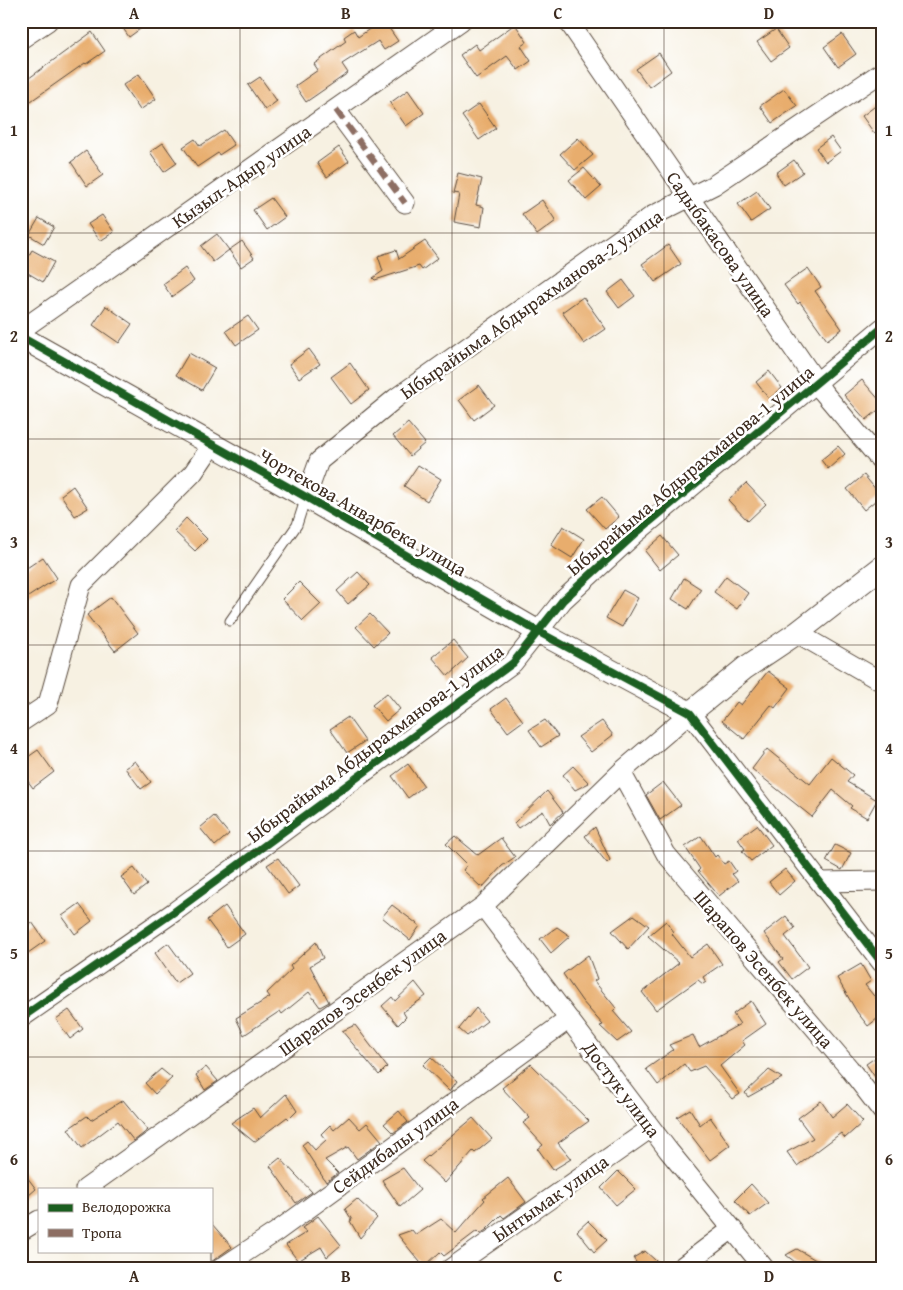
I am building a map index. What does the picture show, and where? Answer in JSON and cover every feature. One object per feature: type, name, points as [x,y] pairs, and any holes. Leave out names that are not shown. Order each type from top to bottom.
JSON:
[{"type":"street","points":[[21,39],[48,21]]},
{"type":"street","name":"Кызыл-Адыр улица","points":[[21,330],[461,21]]},
{"type":"street","name":"Садыбакасова улица","points":[[568,21],[822,392],[882,462]]},
{"type":"street","name":"Ыбырайыма Абдырахманова-2 улица","points":[[306,497],[319,461],[396,398],[652,216],[714,184],[882,72]]},
{"type":"street","points":[[336,110],[405,203]]},
{"type":"street","name":"Ыбырайыма Абдырахманова-1 улица","points":[[21,1018],[174,912],[513,663],[563,600],[634,534],[882,328]]},
{"type":"street","name":"Чортекова Анварбека улица","points":[[21,337],[306,497],[537,632],[690,714]]},
{"type":"street","points":[[21,722],[48,704],[81,585],[193,473],[212,445]]},
{"type":"street","points":[[882,567],[797,633],[746,668],[690,714],[882,963]]},
{"type":"street","points":[[797,633],[882,682]]},
{"type":"street","name":"Шарапов Эсенбек улица","points":[[86,1188],[482,906],[621,772],[690,714]]},
{"type":"street","name":"Шарапов Эсенбек улица","points":[[621,772],[666,854],[848,1068],[882,1111]]},
{"type":"street","points":[[820,882],[882,881]]},
{"type":"street","name":"Достук улица","points":[[482,906],[651,1128],[765,1269]]},
{"type":"street","name":"Сейдибалы улица","points":[[220,1269],[276,1232],[569,1019]]},
{"type":"street","name":"Ынтымак улица","points":[[450,1269],[651,1128]]},
{"type":"street","points":[[21,1231],[38,1221]]},
{"type":"street","points":[[679,1269],[732,1228]]},
{"type":"lane","points":[[230,621],[298,525],[306,497]]},
{"type":"building","points":[[118,21],[151,21],[129,37]]},
{"type":"building","points":[[381,21],[384,21],[398,41],[384,50],[378,41],[342,64],[348,73],[306,102],[295,86],[318,70],[314,64],[346,41],[344,37],[354,30],[358,37]]},
{"type":"building","points":[[515,24],[527,42],[521,46],[531,61],[518,70],[507,56],[476,78],[460,55],[475,44],[479,50]]},
{"type":"building","points":[[776,29],[789,48],[771,61],[757,42]]},
{"type":"building","points":[[92,32],[105,51],[21,108],[21,84]]},
{"type":"building","points":[[842,34],[856,54],[838,67],[824,47]]},
{"type":"building","points":[[659,53],[671,71],[649,87],[636,69]]},
{"type":"building","points":[[139,74],[156,99],[140,110],[123,85]]},
{"type":"building","points":[[260,77],[277,101],[265,110],[248,85]]},
{"type":"building","points":[[784,89],[797,106],[772,123],[760,106]]},
{"type":"building","points":[[408,90],[424,113],[406,126],[390,103]]},
{"type":"building","points":[[882,101],[882,127],[874,133],[862,116]]},
{"type":"building","points":[[479,104],[496,128],[479,140],[462,116]]},
{"type":"building","points":[[224,130],[234,145],[197,167],[183,147],[195,139],[200,146]]},
{"type":"building","points":[[831,137],[841,151],[826,162],[816,148]]},
{"type":"building","points":[[578,138],[593,155],[575,170],[560,154]]},
{"type":"building","points":[[163,143],[177,163],[164,172],[150,152]]},
{"type":"building","points":[[339,147],[349,161],[327,177],[317,163]]},
{"type":"building","points":[[86,151],[103,175],[87,186],[71,162]]},
{"type":"building","points":[[794,160],[803,172],[784,185],[776,173]]},
{"type":"building","points":[[584,168],[601,187],[586,200],[569,180]]},
{"type":"building","points":[[458,173],[482,179],[476,205],[484,207],[481,227],[454,222],[459,194],[453,193]]},
{"type":"building","points":[[757,191],[770,209],[751,222],[738,204]]},
{"type":"building","points":[[271,198],[285,217],[267,230],[253,210]]},
{"type":"building","points":[[542,200],[556,221],[537,235],[522,214]]},
{"type":"building","points":[[102,215],[114,232],[100,241],[88,224]]},
{"type":"building","points":[[39,218],[54,227],[44,244],[29,235]]},
{"type":"building","points":[[217,234],[229,250],[213,262],[201,246]]},
{"type":"building","points":[[242,241],[254,258],[241,267],[229,250]]},
{"type":"building","points":[[425,241],[438,258],[422,270],[419,266],[375,280],[373,278],[383,271],[378,256],[396,250],[399,259]]},
{"type":"building","points":[[668,245],[681,264],[655,282],[642,264]]},
{"type":"building","points":[[32,250],[54,262],[43,282],[21,269]]},
{"type":"building","points":[[185,268],[194,281],[172,297],[163,284]]},
{"type":"building","points":[[808,268],[821,287],[815,291],[842,329],[827,340],[800,302],[798,304],[784,285]]},
{"type":"building","points":[[623,280],[635,296],[619,308],[607,292]]},
{"type":"building","points":[[583,297],[606,329],[584,344],[562,312]]},
{"type":"building","points":[[106,306],[132,324],[119,343],[93,325]]},
{"type":"building","points":[[248,316],[258,330],[236,345],[226,331]]},
{"type":"building","points":[[309,349],[320,364],[299,378],[289,364]]},
{"type":"building","points":[[189,353],[215,368],[202,390],[176,375]]},
{"type":"building","points":[[350,363],[369,390],[351,404],[331,377]]},
{"type":"building","points":[[769,371],[782,388],[769,399],[756,382]]},
{"type":"building","points":[[862,380],[882,403],[882,407],[866,420],[844,395]]},
{"type":"building","points":[[479,385],[494,405],[474,420],[459,400]]},
{"type":"building","points":[[408,423],[425,443],[410,456],[393,436]]},
{"type":"building","points":[[838,446],[845,454],[828,469],[821,460]]},
{"type":"building","points":[[418,465],[441,479],[427,501],[404,486]]},
{"type":"building","points":[[864,475],[881,496],[864,510],[847,489]]},
{"type":"building","points":[[746,483],[766,504],[748,521],[728,500]]},
{"type":"building","points":[[73,486],[88,508],[75,516],[61,495]]},
{"type":"building","points":[[602,497],[619,517],[605,529],[587,509]]},
{"type":"building","points":[[186,518],[207,539],[195,551],[174,531]]},
{"type":"building","points":[[563,526],[584,539],[572,558],[551,545]]},
{"type":"building","points":[[662,536],[678,555],[660,570],[645,551]]},
{"type":"building","points":[[43,557],[57,578],[28,597],[21,587],[21,572]]},
{"type":"building","points":[[358,572],[370,585],[348,604],[337,591]]},
{"type":"building","points":[[726,576],[748,593],[737,609],[714,592]]},
{"type":"building","points":[[684,578],[701,589],[688,609],[672,599]]},
{"type":"building","points":[[299,582],[321,604],[303,621],[282,599]]},
{"type":"building","points":[[623,590],[638,598],[622,627],[606,618]]},
{"type":"building","points":[[111,597],[138,633],[115,651],[87,615]]},
{"type":"building","points":[[370,614],[388,633],[374,646],[356,627]]},
{"type":"building","points":[[453,640],[468,658],[448,676],[432,657]]},
{"type":"building","points":[[768,671],[790,688],[775,708],[771,705],[744,739],[722,721],[737,702],[741,705]]},
{"type":"building","points":[[387,693],[400,709],[386,721],[372,705]]},
{"type":"building","points":[[506,698],[523,721],[508,732],[491,709]]},
{"type":"building","points":[[348,717],[365,741],[347,753],[330,729]]},
{"type":"building","points":[[545,720],[558,736],[541,747],[529,730]]},
{"type":"building","points":[[602,721],[613,735],[591,752],[578,737]]},
{"type":"building","points":[[767,749],[810,784],[831,757],[853,775],[847,782],[877,800],[867,818],[850,808],[852,806],[833,790],[812,817],[752,769]]},
{"type":"building","points":[[38,750],[54,772],[33,788],[21,772],[21,762]]},
{"type":"building","points":[[135,761],[151,782],[141,789],[125,768]]},
{"type":"building","points":[[408,764],[424,786],[408,798],[392,776]]},
{"type":"building","points":[[573,766],[589,783],[575,790],[563,775]]},
{"type":"building","points":[[663,782],[681,805],[660,820],[646,795]]},
{"type":"building","points":[[547,791],[563,812],[550,824],[543,811],[518,828],[514,823]]},
{"type":"building","points":[[214,816],[229,834],[215,846],[200,828]]},
{"type":"building","points":[[757,825],[772,845],[751,861],[742,851],[745,849],[738,839]]},
{"type":"building","points":[[595,827],[610,860],[607,863],[585,836]]},
{"type":"building","points":[[455,836],[478,855],[501,838],[515,857],[502,866],[482,888],[463,870],[467,865],[446,844]]},
{"type":"building","points":[[701,836],[715,857],[717,855],[724,864],[729,861],[736,871],[732,874],[738,881],[719,896],[698,871],[700,869],[685,847]]},
{"type":"building","points":[[835,845],[851,853],[842,870],[826,861]]},
{"type":"building","points":[[278,858],[299,886],[288,894],[267,865]]},
{"type":"building","points":[[134,868],[147,885],[134,895],[121,877]]},
{"type":"building","points":[[785,869],[795,881],[779,895],[769,882]]},
{"type":"building","points":[[79,904],[92,921],[75,934],[62,916]]},
{"type":"building","points":[[392,905],[420,926],[410,940],[382,917]]},
{"type":"building","points":[[225,906],[245,934],[227,947],[207,920]]},
{"type":"building","points":[[634,915],[649,926],[628,949],[612,931]]},
{"type":"building","points":[[786,916],[795,928],[785,936],[808,967],[792,979],[779,962],[783,959],[764,933]]},
{"type":"building","points":[[666,921],[674,932],[672,934],[690,957],[708,944],[722,964],[703,977],[706,982],[703,984],[698,980],[656,1010],[642,992],[679,963],[648,936]]},
{"type":"building","points":[[32,922],[45,941],[28,953],[21,943],[21,930]]},
{"type":"building","points":[[557,927],[570,936],[551,953],[540,939]]},
{"type":"building","points":[[316,942],[323,958],[310,966],[329,1002],[320,1007],[309,992],[282,1014],[280,1011],[244,1035],[236,1018],[270,997],[267,993],[292,969],[290,966]]},
{"type":"building","points":[[168,943],[190,973],[176,983],[155,953]]},
{"type":"building","points":[[588,955],[597,979],[594,981],[616,1008],[613,1011],[631,1032],[617,1042],[600,1026],[603,1025],[582,1001],[563,974]]},
{"type":"building","points":[[861,964],[871,981],[865,985],[882,1006],[882,1015],[868,1026],[857,1012],[837,978]]},
{"type":"building","points":[[415,982],[426,996],[403,1012],[406,1017],[398,1025],[382,1006],[392,997],[395,1001]]},
{"type":"building","points":[[751,1001],[766,1024],[742,1041],[745,1045],[720,1066],[740,1094],[733,1099],[704,1066],[690,1072],[684,1064],[658,1085],[646,1069],[673,1050],[669,1045],[693,1035],[699,1047],[740,1024],[733,1014]]},
{"type":"building","points":[[476,1008],[487,1021],[467,1036],[459,1029]]},
{"type":"building","points":[[69,1010],[83,1029],[70,1039],[56,1019]]},
{"type":"building","points":[[355,1025],[387,1067],[379,1075],[342,1031]]},
{"type":"building","points":[[882,1053],[882,1087],[866,1064]]},
{"type":"building","points":[[431,1057],[457,1081],[450,1091],[423,1065]]},
{"type":"building","points":[[531,1064],[589,1121],[558,1143],[571,1159],[553,1170],[538,1149],[543,1145],[523,1123],[530,1118],[502,1088]]},
{"type":"building","points":[[206,1067],[218,1081],[205,1090],[196,1075]]},
{"type":"building","points":[[161,1069],[172,1078],[155,1094],[145,1083]]},
{"type":"building","points":[[769,1070],[782,1078],[748,1097],[745,1093]]},
{"type":"building","points":[[286,1094],[297,1111],[289,1119],[287,1117],[254,1142],[231,1123],[253,1108],[260,1118]]},
{"type":"building","points":[[123,1100],[148,1130],[134,1141],[118,1121],[82,1148],[68,1129],[87,1116],[91,1120]]},
{"type":"building","points":[[821,1101],[832,1117],[847,1104],[863,1122],[845,1138],[841,1133],[797,1166],[787,1152],[813,1138],[798,1118]]},
{"type":"building","points":[[690,1109],[700,1125],[710,1117],[730,1145],[710,1160],[677,1117]]},
{"type":"building","points":[[399,1111],[408,1122],[393,1133],[384,1124]]},
{"type":"building","points":[[349,1117],[360,1129],[367,1123],[382,1141],[357,1159],[348,1147],[325,1160],[338,1173],[326,1182],[302,1145],[307,1141],[315,1150],[326,1140],[321,1134],[330,1125],[334,1130]]},
{"type":"building","points":[[473,1118],[492,1139],[475,1153],[473,1151],[445,1183],[422,1161]]},
{"type":"building","points":[[280,1158],[312,1192],[296,1203],[270,1166]]},
{"type":"building","points":[[403,1168],[420,1190],[400,1207],[382,1180]]},
{"type":"building","points":[[21,1169],[36,1189],[21,1202]]},
{"type":"building","points":[[618,1171],[636,1189],[616,1205],[601,1188]]},
{"type":"building","points":[[508,1178],[526,1202],[504,1218],[501,1215],[486,1230],[480,1234],[477,1231],[444,1256],[440,1252],[424,1267],[398,1235],[412,1230],[416,1235],[441,1219],[456,1233],[485,1200],[483,1198]]},
{"type":"building","points":[[751,1184],[768,1203],[750,1216],[735,1200]]},
{"type":"building","points":[[357,1199],[377,1218],[360,1238],[345,1209]]},
{"type":"building","points":[[318,1216],[341,1245],[327,1257],[321,1247],[298,1261],[286,1245],[307,1232],[302,1228]]},
{"type":"building","points":[[588,1221],[607,1240],[594,1252],[577,1231]]},
{"type":"building","points":[[212,1224],[232,1247],[211,1262],[212,1252]]},
{"type":"building","points":[[797,1249],[831,1269],[804,1269],[786,1255]]},
{"type":"building","points":[[645,1251],[665,1269],[641,1269],[633,1258]]},
{"type":"marked path","points":[[336,110],[405,203]]},
{"type":"cycle path","points":[[21,1018],[174,912],[513,663],[563,600],[635,534],[882,328]]},
{"type":"cycle path","points":[[21,337],[306,497],[537,631],[690,713],[882,963]]}]
